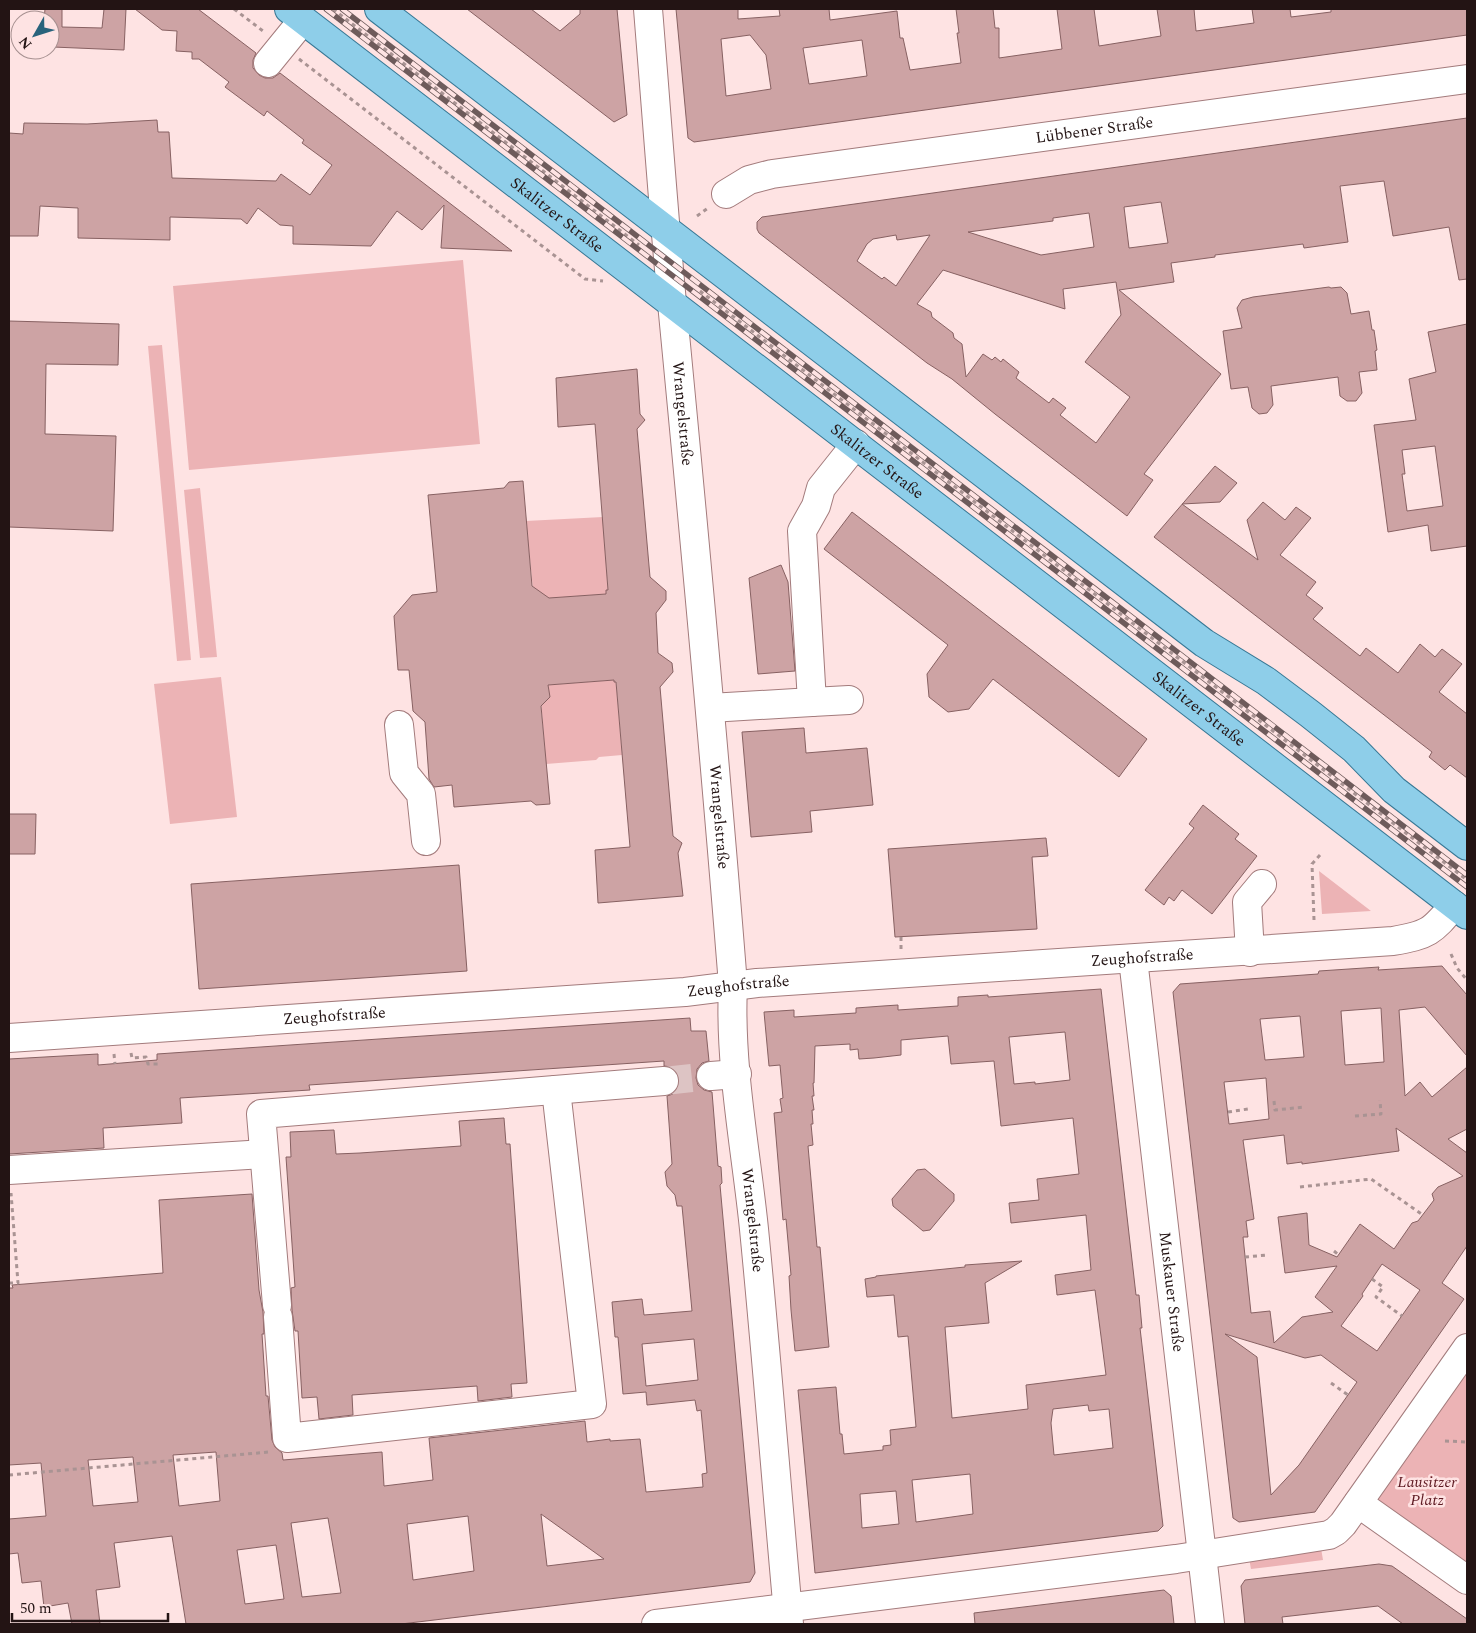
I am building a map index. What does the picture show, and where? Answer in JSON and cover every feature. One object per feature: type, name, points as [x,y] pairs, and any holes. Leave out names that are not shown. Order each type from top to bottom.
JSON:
[{"type":"main road","points":[[379,9],[1204,643],[1259,676],[1350,746],[1457,850]]},
{"type":"main road","name":"Skalitzer Straße","points":[[296,14],[1460,910]]},
{"type":"street","name":"Wrangelstraße","points":[[648,9],[672,303],[710,708],[732,986],[732,1027],[724,1075],[742,1138],[747,1165],[788,1616]]},
{"type":"street","points":[[275,55],[296,14]]},
{"type":"street","name":"Lübbener Straße","points":[[726,194],[749,180],[772,174],[1467,79]]},
{"type":"street","points":[[812,702],[802,531],[816,506],[821,488],[856,444]]},
{"type":"street","points":[[710,708],[849,700]]},
{"type":"street","points":[[399,725],[404,773],[420,794],[426,841]]},
{"type":"street","points":[[1250,952],[1247,902],[1262,884]]},
{"type":"street","name":"Zeughofstraße","points":[[9,1038],[685,992],[757,983],[1393,942],[1419,937],[1460,910]]},
{"type":"street","name":"Muskauer Straße","points":[[1133,959],[1210,1624]]},
{"type":"street","points":[[556,1090],[592,1404],[287,1438],[261,1114],[664,1081]]},
{"type":"street","points":[[9,1170],[264,1154]]},
{"type":"street","points":[[656,1624],[788,1616],[1329,1535],[1343,1524],[1467,1348]]},
{"type":"street","points":[[1358,1503],[1467,1580]]},
{"type":"path","points":[[234,9],[275,55],[585,279],[612,282]]},
{"type":"path","points":[[332,9],[639,245]]},
{"type":"path","points":[[700,291],[1467,880]]},
{"type":"path","points":[[1051,571],[1062,557]]},
{"type":"path","points":[[1438,867],[1442,861],[1457,850]]},
{"type":"path","points":[[1314,920],[1312,864],[1320,854]]},
{"type":"path","points":[[901,937],[901,949]]},
{"type":"path","points":[[1451,954],[1467,980]]},
{"type":"path","points":[[132,1058],[146,1057],[148,1064],[158,1064]]},
{"type":"path","points":[[114,1058],[115,1064]]},
{"type":"path","points":[[1355,1116],[1381,1114],[1380,1100]]},
{"type":"path","points":[[1274,1101],[1275,1110],[1305,1107]]},
{"type":"path","points":[[1228,1112],[1248,1109]]},
{"type":"path","points":[[9,1170],[18,1283],[9,1283]]},
{"type":"path","points":[[1300,1187],[1371,1179],[1423,1215]]},
{"type":"path","points":[[1334,1251],[1340,1256]]},
{"type":"path","points":[[1245,1257],[1267,1255]]},
{"type":"path","points":[[1372,1279],[1383,1287],[1376,1297],[1402,1316]]},
{"type":"path","points":[[1331,1383],[1348,1395]]},
{"type":"path","points":[[9,1475],[288,1451],[287,1438]]},
{"type":"path","points":[[1445,1440],[1467,1442]]},
{"type":"green space","points":[[463,260],[480,444],[189,470],[173,286]]},
{"type":"green space","points":[[162,345],[191,660],[177,661],[148,346]]},
{"type":"green space","points":[[200,488],[217,657],[200,658],[184,490]]},
{"type":"green space","points":[[603,517],[608,590],[606,590],[606,594],[541,599],[540,592],[533,589],[526,521]]},
{"type":"green space","points":[[221,677],[237,817],[170,824],[154,684]]},
{"type":"green space","points":[[614,680],[616,682],[622,755],[599,757],[596,760],[546,764],[541,700],[550,697],[548,685]]},
{"type":"green space","points":[[1319,871],[1371,911],[1322,914]]},
{"type":"green space","name":"Lausitzer Platz","points":[[1467,1359],[1467,1568],[1377,1502],[1377,1497]]},
{"type":"green space","points":[[1321,1548],[1323,1560],[1251,1569],[1249,1558]]},
{"type":"building","points":[[62,9],[62,27],[102,28],[104,9],[126,9],[124,50],[60,47],[60,10],[45,10]]},
{"type":"building","points":[[135,9],[198,9],[256,53],[253,60],[253,68],[259,75],[265,78],[273,78],[280,73],[512,251],[441,248],[444,205],[422,230],[397,211],[371,246],[293,244],[293,226],[280,225],[258,208],[247,224],[241,219],[170,217],[170,240],[78,238],[78,208],[40,206],[38,236],[9,236],[9,133],[23,134],[24,123],[87,124],[157,120],[158,132],[169,132],[172,178],[276,181],[281,174],[310,195],[332,165],[302,143],[304,140],[267,111],[264,116],[225,87],[229,82],[199,59],[192,59],[192,52],[176,51],[177,31],[162,30]]},
{"type":"building","points":[[467,9],[531,9],[560,31],[580,14],[580,9],[617,9],[627,115],[614,122]]},
{"type":"building","points":[[676,9],[738,9],[738,19],[780,16],[779,9],[829,9],[830,20],[897,11],[900,38],[903,38],[910,70],[961,63],[956,9],[993,9],[995,28],[999,28],[999,58],[1062,49],[1057,9],[1094,9],[1099,46],[1161,36],[1157,9],[1194,9],[1196,31],[1254,23],[1252,9],[1290,9],[1291,17],[1331,12],[1331,9],[1467,9],[1467,35],[694,142],[688,138]],"holes":[[[750,35],[766,55],[771,89],[726,96],[721,39]],[[862,40],[867,76],[809,84],[803,48]]]},
{"type":"building","points":[[1467,118],[1467,279],[1459,280],[1449,227],[1393,236],[1384,181],[1340,186],[1348,242],[1304,248],[1303,244],[1215,255],[1215,257],[1171,263],[1174,282],[1119,290],[1221,374],[1144,474],[1153,480],[1127,516],[952,379],[927,363],[759,233],[757,222],[762,217]],"holes":[[[1161,202],[1168,243],[1129,248],[1124,207]],[[1089,213],[1094,247],[1041,255],[968,232],[1053,221],[1053,218]],[[896,235],[897,240],[930,235],[896,286],[884,277],[882,279],[857,261],[867,244],[873,239]],[[943,270],[1065,309],[1063,289],[1116,282],[1121,315],[1085,362],[1130,397],[1096,443],[1060,415],[1066,408],[1053,398],[1049,403],[1016,378],[1019,372],[1003,359],[1001,362],[995,357],[992,360],[983,354],[966,377],[962,344],[954,338],[953,333],[932,317],[931,312],[917,304]]]},
{"type":"building","points":[[1329,287],[1341,287],[1347,293],[1351,314],[1369,311],[1377,350],[1375,351],[1377,370],[1359,372],[1362,393],[1356,401],[1347,401],[1340,396],[1338,377],[1271,386],[1273,405],[1267,413],[1259,414],[1252,408],[1248,387],[1231,389],[1223,331],[1242,328],[1237,308],[1242,300]]},
{"type":"building","points":[[9,321],[119,324],[118,365],[46,364],[45,434],[116,436],[113,531],[9,527]]},
{"type":"building","points":[[1467,324],[1467,546],[1431,551],[1428,525],[1388,532],[1374,425],[1416,420],[1409,379],[1436,372],[1428,332]],"holes":[[[1435,446],[1443,506],[1407,511],[1402,474],[1405,474],[1402,450]]]},
{"type":"building","points":[[637,369],[640,414],[645,420],[637,429],[650,577],[666,591],[666,600],[656,613],[658,653],[672,663],[673,672],[660,687],[673,836],[682,843],[678,853],[683,896],[598,903],[595,850],[630,847],[616,682],[614,680],[548,685],[550,697],[541,706],[550,804],[536,805],[531,801],[454,807],[452,785],[434,787],[429,779],[425,722],[413,711],[409,670],[398,670],[394,616],[412,595],[437,592],[428,495],[504,488],[509,482],[523,481],[532,586],[549,598],[606,594],[606,590],[608,590],[595,424],[558,427],[556,378]]},
{"type":"building","points":[[1215,466],[1237,483],[1220,502],[1182,504]]},
{"type":"building","points":[[1263,502],[1285,520],[1296,507],[1311,518],[1280,555],[1316,582],[1306,595],[1323,608],[1313,619],[1360,656],[1366,648],[1398,673],[1420,644],[1435,657],[1442,649],[1462,664],[1439,692],[1467,714],[1467,778],[1450,765],[1445,770],[1429,757],[1432,752],[1154,537],[1182,504],[1258,560],[1247,520]]},
{"type":"building","points":[[852,512],[1147,739],[1119,777],[993,679],[969,709],[948,712],[929,697],[927,674],[948,645],[824,549]]},
{"type":"building","points":[[781,565],[788,582],[795,671],[758,674],[749,578]]},
{"type":"building","points":[[804,728],[806,753],[867,748],[873,805],[810,811],[812,832],[751,837],[742,732]]},
{"type":"building","points":[[1203,805],[1239,834],[1235,839],[1257,856],[1212,914],[1182,890],[1174,901],[1169,897],[1164,905],[1145,890],[1194,828],[1189,824]]},
{"type":"building","points":[[9,814],[36,814],[35,854],[9,854]]},
{"type":"building","points":[[1046,838],[1048,856],[1032,857],[1037,929],[895,937],[888,849]]},
{"type":"building","points":[[459,865],[467,971],[199,989],[191,884]]},
{"type":"building","points":[[1442,966],[1467,995],[1467,1056],[1425,1007],[1399,1010],[1405,1096],[1420,1082],[1432,1097],[1467,1067],[1467,1129],[1448,1139],[1467,1153],[1467,1246],[1442,1283],[1464,1299],[1315,1512],[1239,1522],[1233,1518],[1173,992],[1180,984],[1318,974],[1319,971],[1379,967],[1378,970]],"holes":[[[1381,1008],[1384,1062],[1345,1065],[1341,1011]],[[1300,1016],[1304,1057],[1265,1060],[1260,1019]],[[1266,1078],[1269,1119],[1229,1124],[1224,1082]],[[1396,1128],[1463,1176],[1438,1187],[1432,1194],[1434,1200],[1418,1221],[1412,1223],[1394,1249],[1360,1224],[1337,1257],[1309,1245],[1307,1213],[1278,1217],[1285,1273],[1337,1266],[1315,1297],[1333,1312],[1302,1317],[1274,1343],[1270,1311],[1251,1313],[1243,1237],[1248,1237],[1246,1221],[1254,1219],[1243,1140],[1284,1135],[1287,1164],[1302,1162],[1302,1164],[1399,1151]],[[1382,1264],[1420,1290],[1377,1351],[1341,1326],[1363,1296],[1362,1294]],[[1225,1334],[1305,1358],[1321,1355],[1357,1382],[1299,1465],[1271,1495],[1257,1357]]]},
{"type":"building","points":[[1101,989],[1136,1295],[1139,1295],[1142,1328],[1140,1328],[1163,1526],[1158,1531],[815,1573],[798,1390],[836,1387],[840,1434],[842,1434],[844,1454],[883,1450],[883,1446],[891,1445],[890,1430],[916,1427],[908,1336],[898,1337],[894,1295],[867,1297],[865,1279],[876,1276],[965,1267],[965,1265],[1022,1261],[985,1283],[989,1323],[945,1327],[952,1418],[1028,1409],[1026,1385],[1106,1375],[1095,1290],[1057,1295],[1055,1275],[1091,1270],[1086,1215],[1011,1223],[1009,1203],[1039,1200],[1037,1179],[1079,1174],[1073,1118],[1001,1126],[994,1061],[951,1064],[948,1036],[901,1040],[901,1055],[874,1058],[859,1059],[858,1049],[850,1050],[850,1044],[815,1046],[814,1096],[812,1096],[814,1110],[812,1110],[813,1124],[811,1124],[813,1145],[808,1146],[817,1247],[820,1247],[829,1347],[795,1351],[789,1276],[791,1275],[786,1219],[783,1220],[774,1113],[782,1112],[780,1099],[783,1098],[780,1065],[769,1066],[764,1012],[794,1010],[794,1017],[856,1013],[856,1008],[883,1006],[898,1005],[898,1010],[958,1006],[958,997],[988,995],[988,997]],"holes":[[[1065,1032],[1070,1080],[1014,1084],[1009,1037]],[[1088,1405],[1089,1411],[1109,1409],[1113,1448],[1054,1455],[1051,1423],[1053,1409]],[[970,1474],[973,1514],[916,1522],[912,1480]],[[896,1491],[899,1524],[862,1528],[860,1494]]]},
{"type":"building","points":[[690,1018],[691,1031],[706,1031],[709,1061],[702,1063],[697,1069],[696,1078],[698,1085],[704,1090],[712,1092],[718,1166],[721,1167],[722,1183],[720,1185],[755,1573],[750,1582],[401,1624],[186,1624],[172,1536],[114,1543],[120,1587],[96,1590],[100,1624],[72,1624],[68,1603],[44,1607],[41,1581],[22,1583],[18,1553],[9,1554],[9,1519],[46,1516],[41,1463],[9,1465],[9,1288],[13,1288],[12,1285],[163,1273],[159,1200],[252,1194],[259,1290],[263,1312],[264,1334],[262,1334],[266,1396],[268,1396],[272,1440],[275,1447],[282,1453],[283,1460],[382,1452],[384,1486],[433,1480],[429,1438],[585,1421],[587,1442],[610,1439],[610,1441],[640,1439],[646,1492],[703,1487],[702,1474],[707,1473],[701,1410],[697,1411],[695,1400],[647,1405],[646,1392],[623,1394],[618,1337],[615,1337],[612,1302],[642,1299],[644,1315],[692,1311],[682,1206],[677,1206],[675,1195],[667,1186],[665,1172],[672,1164],[667,1096],[673,1094],[678,1088],[679,1079],[677,1072],[671,1067],[664,1066],[664,1061],[309,1085],[310,1090],[180,1098],[182,1123],[103,1128],[104,1148],[9,1154],[9,1059],[98,1054],[98,1065],[157,1060],[157,1054]],"holes":[[[694,1339],[698,1380],[646,1386],[642,1344]],[[216,1452],[220,1501],[179,1506],[173,1455]],[[133,1457],[138,1502],[93,1506],[88,1460]],[[541,1514],[604,1559],[547,1566]],[[468,1516],[474,1571],[413,1580],[407,1524]],[[328,1518],[341,1593],[302,1597],[291,1523]],[[276,1545],[284,1599],[245,1604],[237,1550]]]},
{"type":"building","points":[[504,1118],[506,1144],[510,1144],[527,1383],[511,1384],[512,1397],[478,1401],[477,1386],[352,1395],[353,1415],[319,1419],[317,1397],[302,1398],[298,1331],[295,1331],[292,1310],[291,1288],[295,1287],[286,1157],[291,1157],[290,1132],[334,1130],[336,1154],[360,1153],[461,1146],[459,1121]]},
{"type":"building","points":[[925,1169],[954,1194],[954,1201],[930,1230],[923,1231],[893,1206],[892,1199],[917,1170]]},
{"type":"building","points":[[1379,1564],[1392,1566],[1467,1619],[1467,1624],[1403,1624],[1378,1606],[1282,1617],[1283,1624],[1245,1624],[1241,1586],[1245,1580]]},
{"type":"building","points":[[1164,1590],[1171,1596],[1174,1624],[975,1624],[974,1613]]},
{"type":"tunnel","points":[[664,1081],[711,1076]]},
{"type":"railway","points":[[326,9],[1467,887]]},
{"type":"railway","points":[[342,9],[1467,875]]}]
